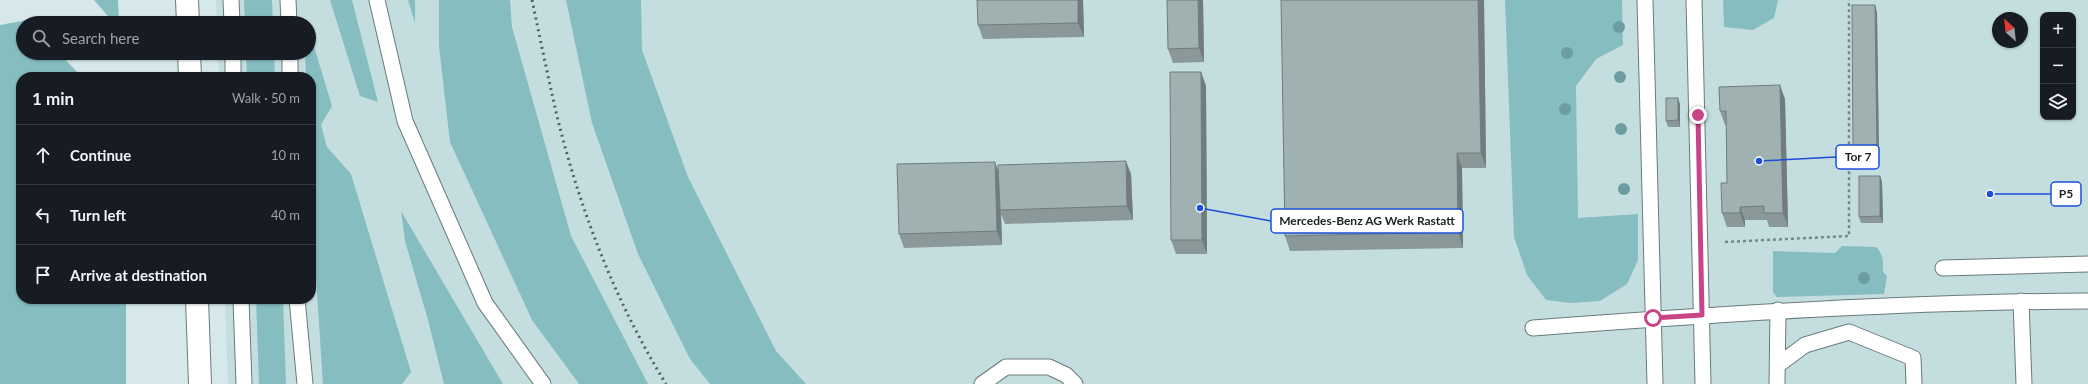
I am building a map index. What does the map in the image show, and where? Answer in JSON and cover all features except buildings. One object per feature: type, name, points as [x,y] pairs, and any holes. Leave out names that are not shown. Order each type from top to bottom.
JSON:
[{"type":"street","points":[[187,0],[188,16]]},
{"type":"street","points":[[189,60],[190,72]]},
{"type":"street","points":[[197,304],[200,384]]},
{"type":"lane","points":[[231,0],[232,16]]},
{"type":"lane","points":[[288,0],[289,16]]},
{"type":"lane","points":[[377,0],[405,121],[485,303],[543,384]]},
{"type":"lane","points":[[1645,0],[1655,384]]},
{"type":"lane","points":[[1694,0],[1703,384]]},
{"type":"lane","points":[[233,60],[233,72]]},
{"type":"lane","points":[[290,60],[290,72]]},
{"type":"lane","points":[[1943,268],[2088,264]]},
{"type":"lane","points":[[1533,328],[1778,310],[2021,301],[2088,301]]},
{"type":"lane","points":[[2021,301],[2024,384]]},
{"type":"lane","points":[[241,304],[244,384]]},
{"type":"lane","points":[[297,304],[305,384]]},
{"type":"lane","points":[[1777,384],[1778,310]]},
{"type":"lane","points":[[1778,366],[1805,345],[1849,332],[1913,358],[1914,384]]},
{"type":"lane","points":[[982,384],[1006,367],[1049,367],[1066,375],[1075,384]]},
{"type":"path","points":[[1700,243],[1849,236],[1849,0]]},
{"type":"shaded area","points":[[94,0],[118,0],[119,16],[108,16]]},
{"type":"shaded area","points":[[216,0],[2088,0],[2088,384],[228,384],[225,304],[316,304],[316,72],[219,72],[218,60],[316,60],[316,16],[217,16]]},
{"type":"shaded area","points":[[244,0],[272,0],[273,16],[245,16]]},
{"type":"shaded area","points":[[330,0],[352,0],[378,102],[360,96]]},
{"type":"shaded area","points":[[408,0],[415,0],[415,23]]},
{"type":"shaded area","points":[[439,0],[510,0],[512,27],[571,236],[648,384],[579,384],[532,320],[450,142],[439,46]]},
{"type":"shaded area","points":[[566,0],[641,0],[642,50],[688,177],[776,351],[806,384],[710,384],[690,359],[638,254],[592,123]]},
{"type":"shaded area","points":[[1505,0],[1622,0],[1623,45],[1596,59],[1576,86],[1578,218],[1638,214],[1638,260],[1627,284],[1600,301],[1570,303],[1546,300],[1527,275],[1514,237]]},
{"type":"shaded area","points":[[1723,0],[1778,0],[1774,18],[1753,30],[1724,27]]},
{"type":"shaded area","points":[[16,22],[16,60],[66,60],[77,72],[16,72],[16,304],[126,304],[126,384],[0,384],[0,25]]},
{"type":"shaded area","points":[[316,53],[332,106],[321,125],[327,147],[351,174],[411,372],[402,384],[323,384],[316,278],[316,72],[306,72],[305,60],[316,60]]},
{"type":"shaded area","points":[[246,60],[274,60],[275,72],[247,72]]},
{"type":"shaded area","points":[[401,211],[503,384],[444,384],[428,320],[405,241]]},
{"type":"shaded area","points":[[1842,246],[1876,247],[1879,250],[1882,259],[1883,272],[1887,276],[1884,294],[1777,297],[1773,292],[1773,251],[1835,253]]},
{"type":"shaded area","points":[[256,304],[283,304],[286,384],[259,384]]},
{"type":"railway","points":[[532,0],[557,116],[566,151],[588,220],[615,288],[648,353],[666,384]]},
{"type":"place","name":"Tor 7","points":[[1759,161]]},
{"type":"place","name":"P5","points":[[1990,194]]},
{"type":"place","name":"Mercedes-Benz AG Werk Rastatt","points":[[1200,208]]},
{"type":"route","points":[[1653,318],[1702,315],[1698,115]]}]
